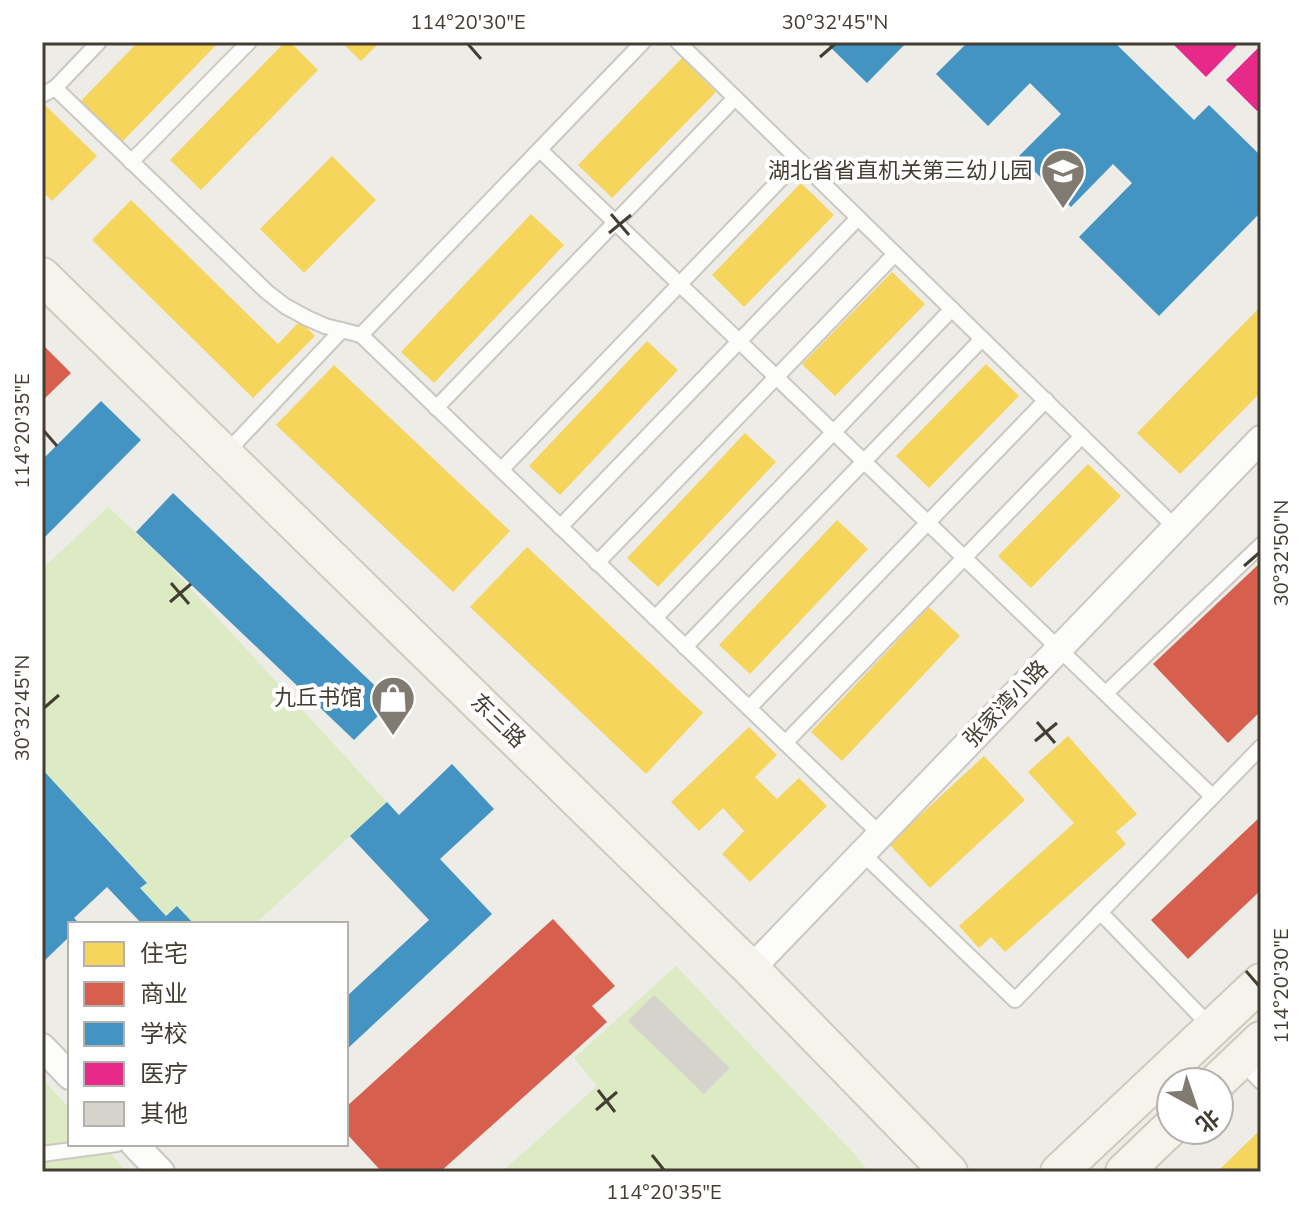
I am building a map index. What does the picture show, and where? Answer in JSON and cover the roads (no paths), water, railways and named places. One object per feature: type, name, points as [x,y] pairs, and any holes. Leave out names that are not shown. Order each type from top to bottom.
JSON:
[{"type":"street","name":"东三路","points":[[42,276],[751,969],[949,1172]]},
{"type":"street","name":"张家湾小路","points":[[751,969],[1261,439]]},
{"type":"street","points":[[1059,1172],[1261,982]]},
{"type":"street","points":[[42,1047],[68,1074]]},
{"type":"street","points":[[1124,1172],[1155,1142]]},
{"type":"street","points":[[136,1146],[161,1172]]},
{"type":"lane","points":[[99,42],[48,91],[131,162],[267,292],[307,318],[361,335],[785,743],[871,844],[1015,1000],[1261,747]]},
{"type":"lane","points":[[131,162],[249,42]]},
{"type":"lane","points":[[361,335],[643,42]]},
{"type":"lane","points":[[678,42],[1176,528]]},
{"type":"lane","points":[[436,408],[735,98]]},
{"type":"lane","points":[[540,150],[1212,796]]},
{"type":"lane","points":[[501,470],[799,160]]},
{"type":"lane","points":[[560,527],[858,218]]},
{"type":"lane","points":[[597,563],[895,254]]},
{"type":"lane","points":[[655,618],[952,309]]},
{"type":"lane","points":[[225,454],[342,330]]},
{"type":"lane","points":[[685,647],[982,339]]},
{"type":"lane","points":[[749,708],[1046,400]]},
{"type":"lane","points":[[785,743],[1082,436]]},
{"type":"lane","points":[[1106,693],[1261,545]]},
{"type":"lane","points":[[1100,912],[1212,1028]]},
{"type":"lane","points":[[42,1154],[102,1146]]},
{"type":"place","name":"湖北省省直机关第三幼儿园","points":[[1063,210]]},
{"type":"place","name":"九丘书馆","points":[[393,737]]}]
